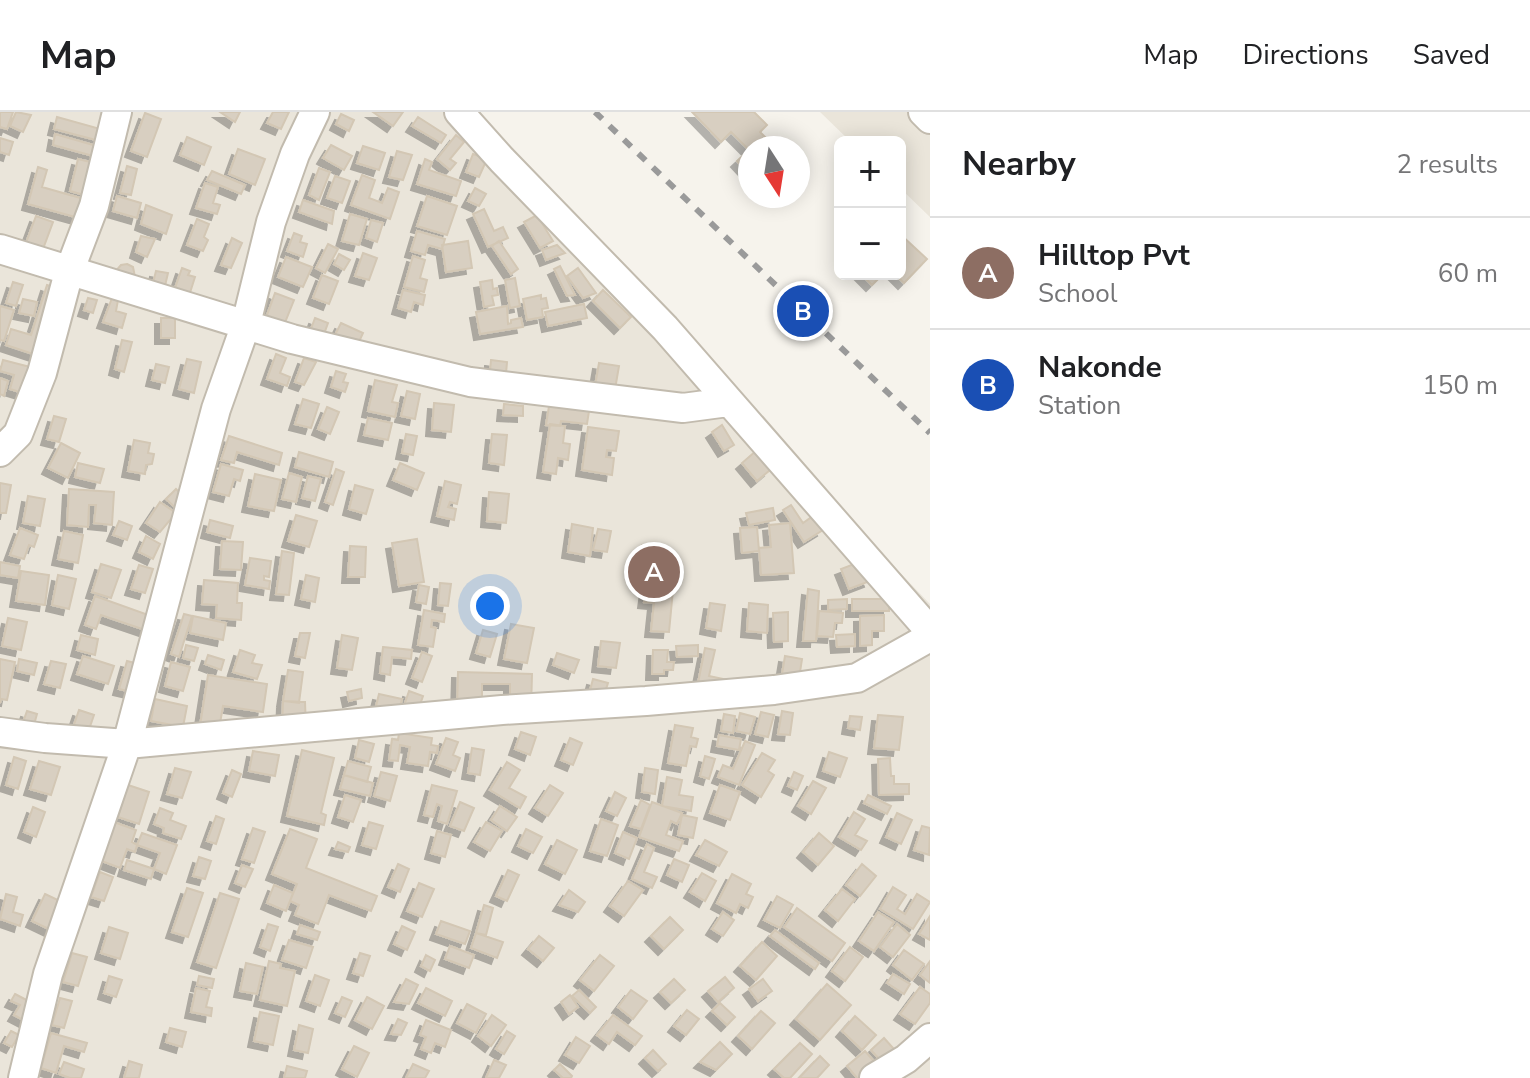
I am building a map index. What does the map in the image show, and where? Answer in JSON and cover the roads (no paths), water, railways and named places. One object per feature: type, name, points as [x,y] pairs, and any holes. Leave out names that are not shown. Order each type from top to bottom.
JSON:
[{"type":"street","points":[[0,452],[11,443],[23,424],[42,373],[69,272],[94,206],[117,112]]},
{"type":"street","points":[[23,1078],[48,974],[127,744],[216,409],[246,324],[271,222],[295,154],[315,112]]},
{"type":"street","points":[[0,732],[127,744],[807,686],[857,678],[930,634],[844,530],[665,328],[459,112]]},
{"type":"street","points":[[923,112],[930,119]]},
{"type":"street","points":[[0,249],[318,346],[470,382],[683,408],[728,402]]},
{"type":"street","points":[[874,1078],[906,1059],[930,1038]]},
{"type":"railway","points":[[595,112],[930,433]]},
{"type":"place","name":"Nakonde","points":[[803,311]]},
{"type":"place","name":"Hilltop Pvt","points":[[654,572]]}]
